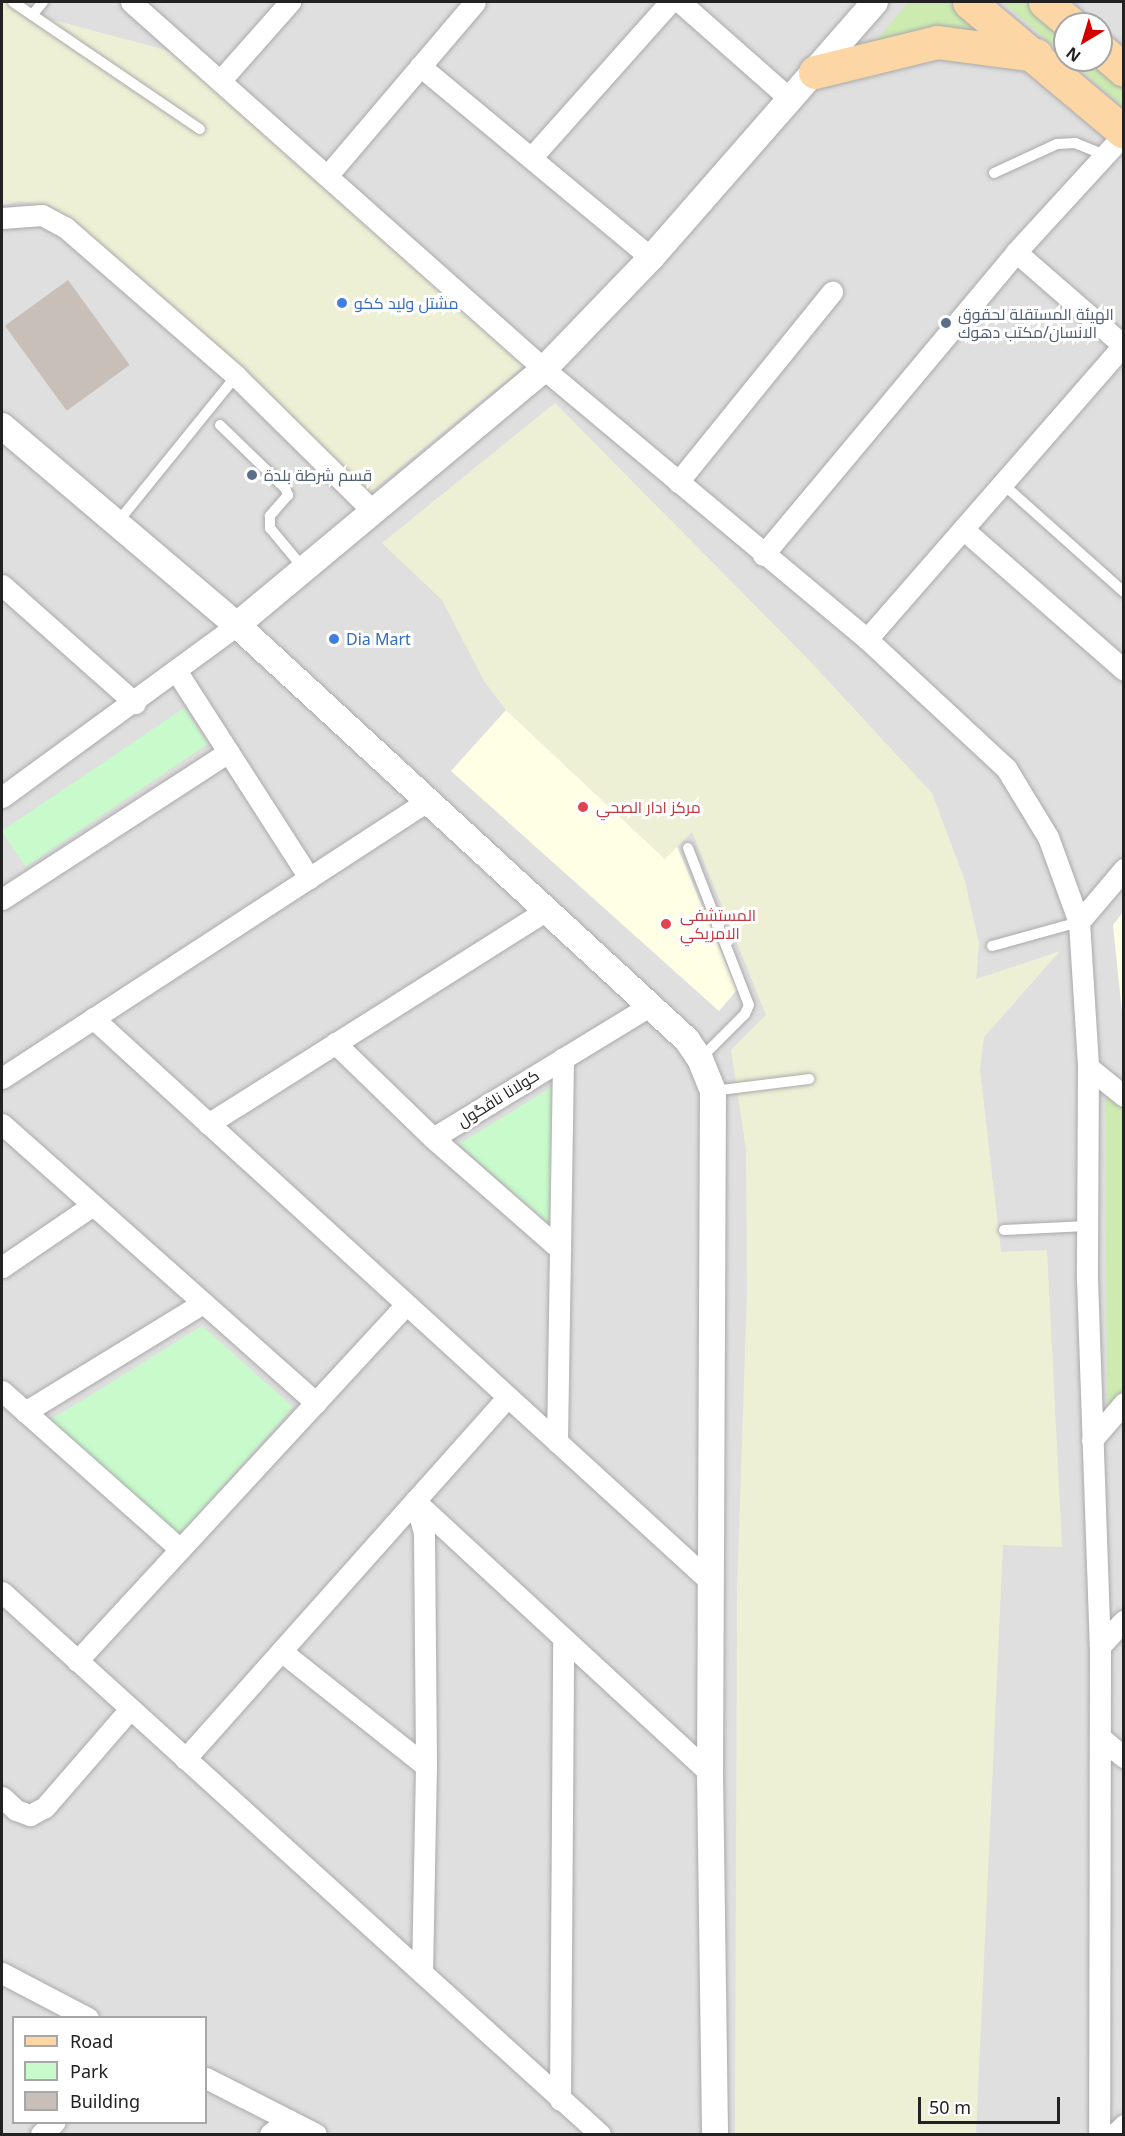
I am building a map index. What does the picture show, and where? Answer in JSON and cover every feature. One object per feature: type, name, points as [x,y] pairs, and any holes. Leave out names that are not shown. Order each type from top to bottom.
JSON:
[{"type":"main road","points":[[969,2],[1036,55],[1117,140]]},
{"type":"main road","points":[[815,72],[937,42],[1036,55]]},
{"type":"street","points":[[130,2],[544,369],[867,639],[1006,768],[1048,837],[1079,922],[1088,1067],[1087,1226],[1101,1738],[1099,2134]]},
{"type":"street","points":[[220,81],[290,2]]},
{"type":"street","points":[[327,176],[475,2]]},
{"type":"street","points":[[531,158],[670,2]]},
{"type":"street","points":[[680,2],[791,100]]},
{"type":"street","points":[[2,797],[135,703],[237,625],[544,369],[651,258],[875,2]]},
{"type":"street","points":[[420,66],[651,258]]},
{"type":"street","points":[[764,555],[1016,252],[1117,140]]},
{"type":"street","points":[[2,218],[42,215],[66,228],[236,376],[373,511]]},
{"type":"street","points":[[867,639],[1123,346],[1016,252]]},
{"type":"street","points":[[678,482],[832,292]]},
{"type":"street","points":[[2,426],[237,625],[687,1040],[700,1059],[713,1091],[710,1773],[716,2134]]},
{"type":"street","points":[[963,529],[1122,666]]},
{"type":"street","points":[[2,585],[135,703]]},
{"type":"street","points":[[177,672],[309,878]]},
{"type":"street","points":[[2,899],[228,752]]},
{"type":"street","points":[[2,1078],[427,801]]},
{"type":"street","points":[[1079,922],[1124,869]]},
{"type":"street","points":[[208,1124],[546,910]]},
{"type":"street","name":"کولانا ناڤگول","points":[[434,1138],[649,1006]]},
{"type":"street","points":[[93,1018],[712,1582]]},
{"type":"street","points":[[335,1043],[434,1138],[560,1249]]},
{"type":"street","points":[[557,1442],[563,1058]]},
{"type":"street","points":[[1088,1067],[1124,1096]]},
{"type":"street","points":[[2,1125],[316,1402]]},
{"type":"street","points":[[2,1266],[93,1205]]},
{"type":"street","points":[[25,1412],[203,1303]]},
{"type":"street","points":[[77,1661],[406,1305]]},
{"type":"street","points":[[2,1391],[180,1549]]},
{"type":"street","points":[[185,1759],[508,1397]]},
{"type":"street","points":[[1092,1440],[1124,1402]]},
{"type":"street","points":[[415,1501],[710,1773]]},
{"type":"street","points":[[415,1501],[424,1533],[426,1766],[422,1973]]},
{"type":"street","points":[[2,1592],[600,2134]]},
{"type":"street","points":[[1100,1646],[1124,1620]]},
{"type":"street","points":[[560,2100],[563,1638]]},
{"type":"street","points":[[280,1651],[426,1766]]},
{"type":"street","points":[[2,1797],[16,1810],[30,1815],[45,1807],[130,1709]]},
{"type":"street","points":[[1101,1738],[1124,1758]]},
{"type":"street","points":[[5,1980],[84,2016]]},
{"type":"street","points":[[207,2079],[316,2134]]},
{"type":"street","points":[[270,2134],[288,2120]]},
{"type":"street","points":[[41,2134],[53,2124]]},
{"type":"street","points":[[1115,2134],[1124,2125]]},
{"type":"lane","points":[[13,2],[200,129]]},
{"type":"lane","points":[[32,15],[43,2]]},
{"type":"lane","points":[[994,173],[1057,144],[1117,140]]},
{"type":"lane","points":[[116,523],[236,376]]},
{"type":"lane","points":[[220,425],[285,489],[288,495],[270,516],[270,528],[304,569]]},
{"type":"lane","points":[[1003,484],[1124,592]]},
{"type":"lane","points":[[688,849],[749,1005],[746,1014],[700,1059]]},
{"type":"lane","points":[[992,946],[1079,922]]},
{"type":"lane","points":[[713,1091],[809,1079]]},
{"type":"lane","points":[[1004,1230],[1087,1226]]},
{"type":"shaded area","points":[[2,2],[1123,2],[1123,2134],[2,2134]]},
{"type":"shaded area","points":[[2,2],[22,2],[15,10],[181,54],[527,363],[369,493],[191,323],[93,237],[50,205],[18,201],[2,205]]},
{"type":"shaded area","points":[[555,403],[806,657],[932,793],[965,881],[979,944],[976,979],[1060,951],[984,1037],[980,1070],[1001,1252],[1047,1250],[1062,1547],[1003,1545],[976,2134],[735,2134],[737,1592],[747,1292],[746,1150],[731,1050],[766,1015],[692,832],[665,859],[506,710],[484,681],[442,600],[382,543]]},
{"type":"shaded area","name":"المستشفى الامريكي","points":[[506,710],[665,859],[677,846],[737,990],[719,1011],[451,771]]},
{"type":"shaded area","points":[[1123,912],[1123,1022],[1113,925]]},
{"type":"green space","points":[[908,2],[950,2],[995,43],[873,45]]},
{"type":"green space","points":[[1003,2],[1033,2],[1053,18],[1053,46]]},
{"type":"green space","points":[[1113,70],[1123,79],[1123,107],[1084,72]]},
{"type":"green space","points":[[184,708],[208,744],[26,867],[2,831]]},
{"type":"green space","points":[[555,1085],[550,1225],[459,1144]]},
{"type":"green space","points":[[1105,1091],[1124,1106],[1123,1390],[1107,1410]]},
{"type":"green space","points":[[202,1326],[293,1407],[178,1536],[49,1421]]},
{"type":"building","points":[[68,280],[130,365],[67,411],[5,326]]},
{"type":"place","name":"مشتل وليد ككو","points":[[342,303]]},
{"type":"place","name":"الهيئة المستقلة لحقوق الانسان/مكتب دهوك","points":[[946,323]]},
{"type":"place","name":"قسم شرطة بلدة","points":[[252,475]]},
{"type":"place","name":"Dia Mart","points":[[334,639]]},
{"type":"place","name":"مركز ادار الصحي","points":[[583,807]]},
{"type":"place","name":"المستشفى الامريكي","points":[[666,924]]}]
